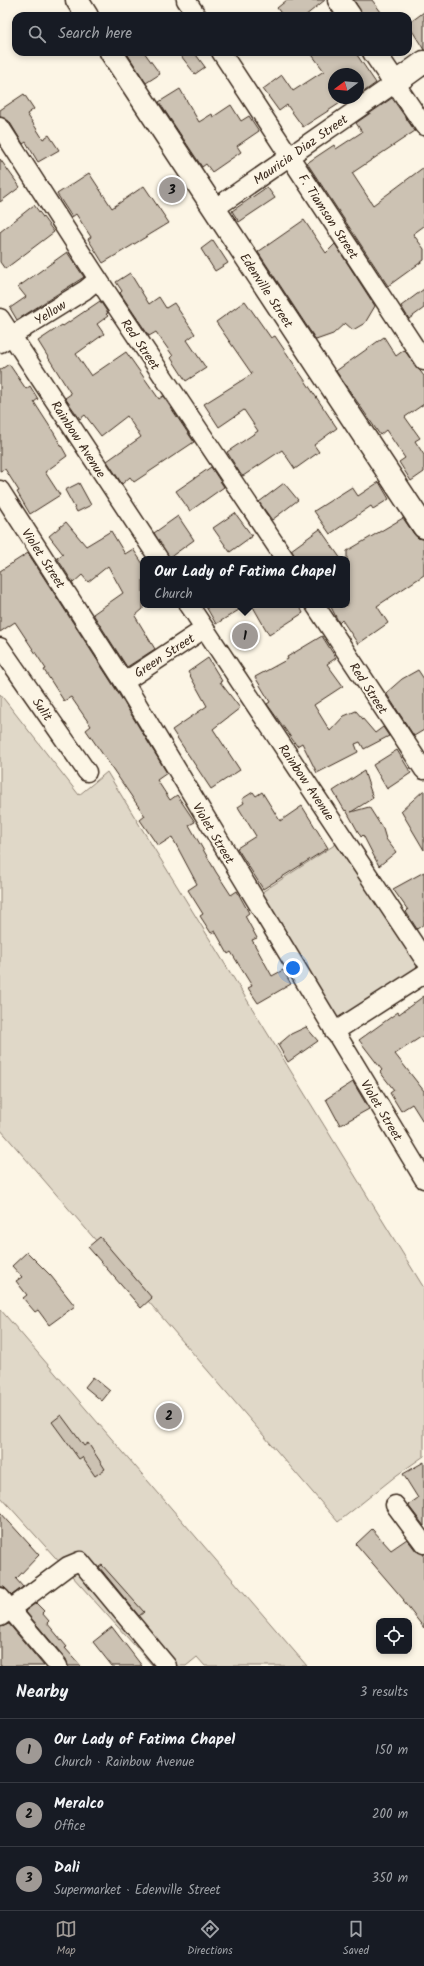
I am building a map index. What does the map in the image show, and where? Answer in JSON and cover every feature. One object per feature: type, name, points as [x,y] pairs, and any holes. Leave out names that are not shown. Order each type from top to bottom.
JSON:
[{"type":"street","points":[[77,0],[84,12]]},
{"type":"street","points":[[186,0],[194,12]]},
{"type":"street","points":[[339,0],[347,12]]},
{"type":"street","name":"Edenville Street","points":[[114,56],[424,527]]},
{"type":"street","name":"F. Tiamson Street","points":[[224,56],[424,361]]},
{"type":"street","points":[[377,56],[424,126]]},
{"type":"street","name":"Mauricia Diaz Street","points":[[214,209],[424,62]]},
{"type":"street","name":"Red Street","points":[[0,127],[98,280],[282,556]]},
{"type":"street","name":"Yellow","points":[[6,339],[98,280]]},
{"type":"street","name":"Rainbow Avenue","points":[[0,318],[6,339],[157,556]]},
{"type":"street","name":"Violet Street","points":[[0,490],[124,682],[424,1179]]},
{"type":"street","name":"Rainbow Avenue","points":[[191,608],[424,959]]},
{"type":"street","name":"Red Street","points":[[317,608],[424,770]]},
{"type":"street","name":"Green Street","points":[[124,682],[204,629]]},
{"type":"street","name":"Sulit","points":[[0,647],[87,772]]},
{"type":"street","points":[[334,1032],[424,974]]},
{"type":"street","points":[[396,1505],[424,1544]]},
{"type":"street","points":[[58,1666],[3,1608],[68,1566],[80,1561],[167,1666]]},
{"type":"shaded area","points":[[0,694],[79,795],[107,772],[424,1288],[424,1456],[397,1475],[338,1522],[0,1129]]},
{"type":"shaded area","points":[[336,844],[419,969],[336,1021],[259,894]]},
{"type":"shaded area","points":[[0,1309],[307,1666],[205,1666],[197,1657],[186,1666],[153,1666],[0,1496]]},
{"type":"building","points":[[287,0],[325,0],[310,12],[280,12],[277,8]]},
{"type":"building","points":[[354,0],[372,0],[381,12],[361,12]]},
{"type":"building","points":[[424,12],[424,50],[412,30],[412,21]]},
{"type":"building","points":[[129,56],[147,56],[160,74],[146,83]]},
{"type":"building","points":[[181,56],[197,56],[205,67],[195,74]]},
{"type":"building","points":[[313,56],[358,56],[376,83],[364,92],[364,68],[328,68],[328,104],[339,104],[303,127],[287,105],[279,111],[263,89],[282,75],[293,91],[324,71]]},
{"type":"building","points":[[180,89],[199,122],[212,114],[213,117],[231,105],[241,121],[249,116],[259,131],[237,146],[241,152],[212,172],[206,164],[202,167],[159,102]]},
{"type":"building","points":[[24,94],[34,109],[27,114],[43,139],[49,135],[59,150],[38,162],[26,142],[23,144],[9,121],[0,117],[0,110]]},
{"type":"building","points":[[392,98],[415,131],[352,173],[373,205],[424,167],[424,226],[413,234],[424,249],[424,260],[388,286],[307,163],[334,145],[336,149],[362,132],[356,123]]},
{"type":"building","points":[[0,159],[20,187],[0,202]]},
{"type":"building","points":[[89,173],[112,208],[144,186],[169,223],[103,263],[88,239],[91,237],[76,214],[72,217],[57,194]]},
{"type":"building","points":[[267,187],[275,198],[239,222],[232,211]]},
{"type":"building","points":[[34,205],[54,232],[5,269],[0,262],[0,232]]},
{"type":"building","points":[[304,220],[326,253],[335,244],[375,306],[365,323],[353,330],[345,323],[333,334],[316,340],[258,252]]},
{"type":"building","points":[[213,240],[228,263],[215,271],[201,249]]},
{"type":"building","points":[[67,252],[84,277],[17,320],[10,308],[26,297],[18,287]]},
{"type":"building","points":[[130,273],[149,304],[159,297],[166,308],[174,303],[195,334],[187,340],[206,368],[186,381],[171,358],[173,356],[156,332],[149,336],[120,293],[122,291],[116,282]]},
{"type":"building","points":[[424,289],[424,308],[409,319],[401,306]]},
{"type":"building","points":[[100,301],[108,313],[106,314],[108,316],[97,324],[104,334],[76,354],[91,376],[126,352],[159,399],[163,396],[194,442],[134,482],[130,477],[122,484],[107,461],[141,437],[127,416],[101,436],[85,415],[80,419],[65,398],[71,394],[38,341]]},
{"type":"building","points":[[245,301],[271,338],[275,336],[337,428],[314,445],[319,452],[295,469],[282,450],[243,476],[241,475],[227,452],[258,431],[244,410],[219,427],[204,404],[252,374],[216,322]]},
{"type":"building","points":[[384,337],[396,356],[404,350],[424,376],[424,404],[405,417],[420,438],[415,441],[424,455],[424,472],[411,481],[399,462],[405,458],[386,430],[380,435],[336,371]]},
{"type":"building","points":[[9,364],[26,389],[30,386],[38,399],[34,402],[67,456],[45,472],[60,495],[30,514],[17,492],[19,491],[5,469],[0,471],[0,370]]},
{"type":"building","points":[[211,467],[224,487],[190,511],[176,491]]},
{"type":"building","points":[[379,482],[389,499],[373,509],[371,506],[330,534],[314,511],[352,487],[358,496]]},
{"type":"building","points":[[79,483],[91,505],[77,512],[65,490]]},
{"type":"building","points":[[284,483],[298,500],[272,520],[259,502]]},
{"type":"building","points":[[235,513],[252,536],[230,552],[213,528]]},
{"type":"building","points":[[178,516],[194,540],[172,556],[168,556],[154,533]]},
{"type":"building","points":[[403,518],[418,538],[424,539],[424,575],[377,606],[388,623],[358,644],[342,620],[339,623],[332,608],[350,608],[350,556],[347,556],[347,551]]},
{"type":"building","points":[[66,522],[86,546],[111,531],[125,554],[133,549],[140,560],[140,608],[143,608],[135,616],[155,649],[127,667],[93,614],[123,593],[108,566],[88,582],[82,575],[73,583],[57,558],[63,554],[49,536]]},
{"type":"building","points":[[320,529],[339,556],[295,556],[291,550]]},
{"type":"building","points":[[28,553],[112,683],[167,773],[157,780],[170,800],[177,795],[195,822],[189,825],[216,872],[231,895],[237,891],[249,913],[245,916],[257,938],[252,940],[272,976],[283,970],[291,984],[258,1003],[248,988],[252,986],[231,952],[228,954],[215,931],[211,933],[200,916],[203,914],[188,890],[197,884],[172,837],[158,846],[140,820],[145,816],[86,730],[91,726],[71,697],[64,701],[44,670],[46,669],[15,622],[0,632],[0,571]]},
{"type":"building","points":[[207,608],[242,608],[216,624]]},
{"type":"building","points":[[254,608],[300,608],[303,613],[269,635]]},
{"type":"building","points":[[322,636],[336,658],[327,664],[343,686],[314,705],[330,731],[344,716],[356,711],[375,733],[383,727],[389,736],[364,749],[360,742],[355,744],[358,752],[317,773],[302,743],[297,746],[267,704],[270,702],[255,677],[288,659],[287,657]]},
{"type":"building","points":[[208,658],[222,681],[220,682],[240,708],[213,729],[240,770],[211,789],[172,730],[207,706],[188,672]]},
{"type":"building","points":[[418,670],[424,679],[424,730],[414,736],[386,693],[402,679]]},
{"type":"building","points":[[397,750],[411,773],[387,789],[373,765]]},
{"type":"building","points":[[364,771],[373,798],[351,812],[369,807],[383,829],[386,839],[396,852],[379,866],[363,835],[361,837],[346,810],[345,811],[333,791]]},
{"type":"building","points":[[424,790],[424,850],[401,811]]},
{"type":"building","points":[[253,792],[256,796],[262,792],[280,821],[302,806],[328,848],[263,889],[237,848],[256,836],[238,807],[244,803],[242,799]]},
{"type":"building","points":[[424,872],[424,924],[417,929],[406,912],[408,910],[393,889]]},
{"type":"building","points":[[424,996],[424,1035],[395,1054],[424,1091],[424,1123],[412,1104],[401,1111],[390,1093],[394,1090],[380,1072],[382,1070],[359,1040],[398,1012],[399,1014]]},
{"type":"building","points":[[306,1027],[318,1041],[288,1062],[278,1045],[291,1034]]},
{"type":"building","points":[[353,1082],[369,1109],[340,1125],[326,1099]]},
{"type":"building","points":[[100,1237],[152,1298],[141,1308],[88,1247]]},
{"type":"building","points":[[27,1252],[51,1276],[75,1306],[49,1325],[38,1310],[35,1312],[23,1298],[27,1295],[16,1281],[22,1277],[12,1266]]},
{"type":"building","points":[[93,1377],[110,1391],[102,1401],[85,1387]]},
{"type":"building","points":[[61,1415],[84,1446],[88,1443],[105,1469],[95,1476],[82,1457],[79,1459],[52,1422]]},
{"type":"building","points":[[424,1462],[424,1526],[408,1505],[418,1498],[403,1474]]},
{"type":"building","points":[[0,1512],[39,1555],[16,1579],[23,1587],[12,1595],[4,1587],[0,1587]]},
{"type":"building","points":[[372,1529],[391,1550],[407,1539],[416,1551],[424,1554],[424,1628],[403,1601],[404,1600],[356,1544]]},
{"type":"building","points":[[102,1565],[144,1612],[139,1616],[99,1567]]},
{"type":"building","points":[[36,1603],[44,1611],[42,1613],[49,1621],[47,1623],[67,1647],[65,1648],[81,1666],[68,1666],[66,1659],[25,1611]]},
{"type":"building","points":[[9,1624],[44,1666],[0,1666],[0,1627]]},
{"type":"building","points":[[112,1627],[142,1666],[112,1666],[93,1642]]},
{"type":"place","name":"Dali","points":[[172,190]]},
{"type":"place","name":"Our Lady of Fatima Chapel","points":[[245,636]]},
{"type":"place","name":"Meralco","points":[[169,1416]]}]
